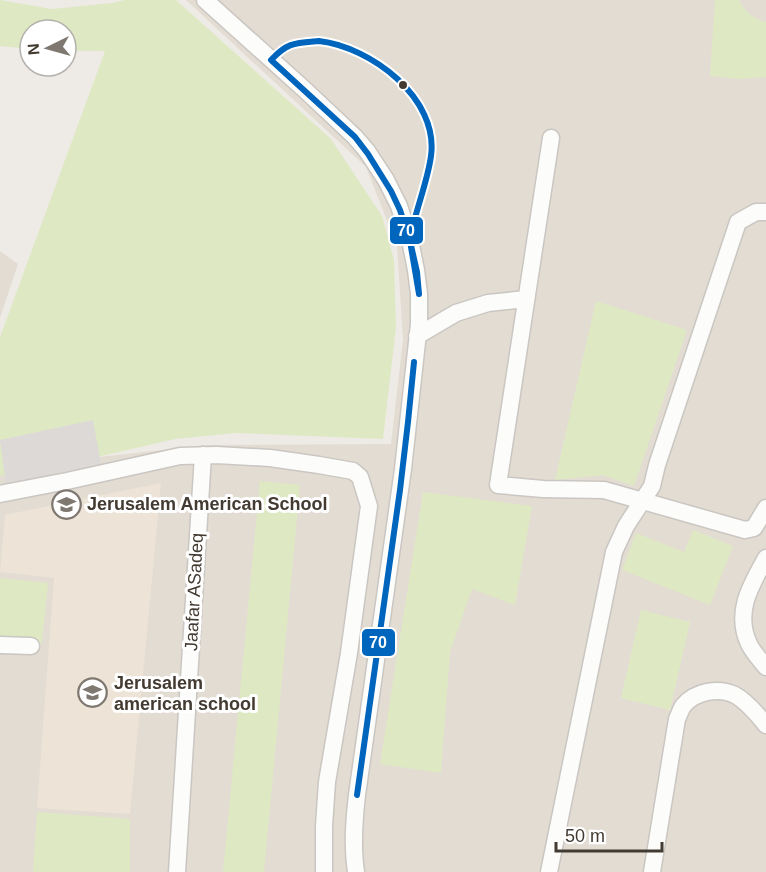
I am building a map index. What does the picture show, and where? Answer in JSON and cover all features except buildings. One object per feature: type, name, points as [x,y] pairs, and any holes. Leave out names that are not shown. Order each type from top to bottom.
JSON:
[{"type":"street","points":[[205,0],[355,137],[367,151],[386,180],[399,207],[410,240],[419,294],[417,336],[403,469],[357,795],[353,853],[356,872]]},
{"type":"street","points":[[551,138],[498,485],[543,489],[604,490],[745,530],[754,528],[766,508]]},
{"type":"street","points":[[549,872],[614,552],[626,526],[652,486],[738,222],[756,212],[766,212]]},
{"type":"street","points":[[417,336],[456,313],[488,303],[526,299]]},
{"type":"street","name":"Jaafar ASadeq","points":[[177,872],[202,455]]},
{"type":"street","points":[[0,494],[180,456],[270,458],[353,471],[360,477],[369,506],[368,517],[349,653],[327,782],[324,872]]},
{"type":"street","points":[[766,558],[744,604],[743,625],[748,642],[766,667]]},
{"type":"street","points":[[0,645],[31,646]]},
{"type":"street","points":[[652,872],[677,719],[683,706],[694,695],[716,690],[735,695],[766,725]]},
{"type":"shaded area","points":[[186,0],[766,0],[766,872],[0,872],[0,468],[207,445],[391,444],[403,340],[397,246],[366,167]]},
{"type":"shaded area","points":[[0,251],[18,264],[0,318]]},
{"type":"shaded area","points":[[93,420],[101,464],[6,485],[0,440]]},
{"type":"shaded area","name":"Jerusalem american school","points":[[161,483],[130,814],[37,808],[54,578],[0,572],[5,515]]},
{"type":"green space","points":[[0,0],[52,9],[125,0],[176,0],[331,139],[382,216],[394,260],[396,327],[383,439],[236,433],[175,439],[54,467],[0,476],[0,337],[105,51],[78,51],[78,18],[18,18],[18,48],[0,46]]},
{"type":"green space","points":[[715,0],[739,0],[750,14],[766,22],[766,77],[740,79],[710,76]]},
{"type":"green space","points":[[596,301],[687,330],[634,486],[603,475],[555,480]]},
{"type":"green space","points":[[260,481],[300,485],[264,872],[223,872]]},
{"type":"green space","points":[[423,492],[532,506],[515,605],[472,589],[450,652],[441,773],[380,764]]},
{"type":"green space","points":[[693,530],[733,546],[710,605],[622,570],[636,533],[684,552]]},
{"type":"green space","points":[[0,578],[48,583],[42,643],[0,639]]},
{"type":"green space","points":[[641,610],[690,622],[670,710],[621,698]]},
{"type":"green space","points":[[37,812],[130,819],[130,872],[33,872]]},
{"type":"transit line","name":"70","points":[[319,41],[360,53],[379,65],[398,79],[413,96],[424,114],[431,135],[431,156],[410,241],[391,191],[355,137],[271,60],[292,44],[319,41]]},
{"type":"transit line","name":"70","points":[[410,241],[419,294]]},
{"type":"transit line","name":"70","points":[[410,241],[419,294]]},
{"type":"transit line","name":"70","points":[[408,422],[414,362]]},
{"type":"transit line","name":"70","points":[[408,422],[414,362]]},
{"type":"transit line","name":"70","points":[[400,490],[408,422]]},
{"type":"transit line","name":"70","points":[[400,490],[408,422]]},
{"type":"transit line","name":"70","points":[[357,795],[400,490]]},
{"type":"transit line","name":"70","points":[[357,795],[400,490]]},
{"type":"place","name":"Jerusalem American School","points":[[66,504]]},
{"type":"place","name":"Jerusalem american school","points":[[93,693]]}]
